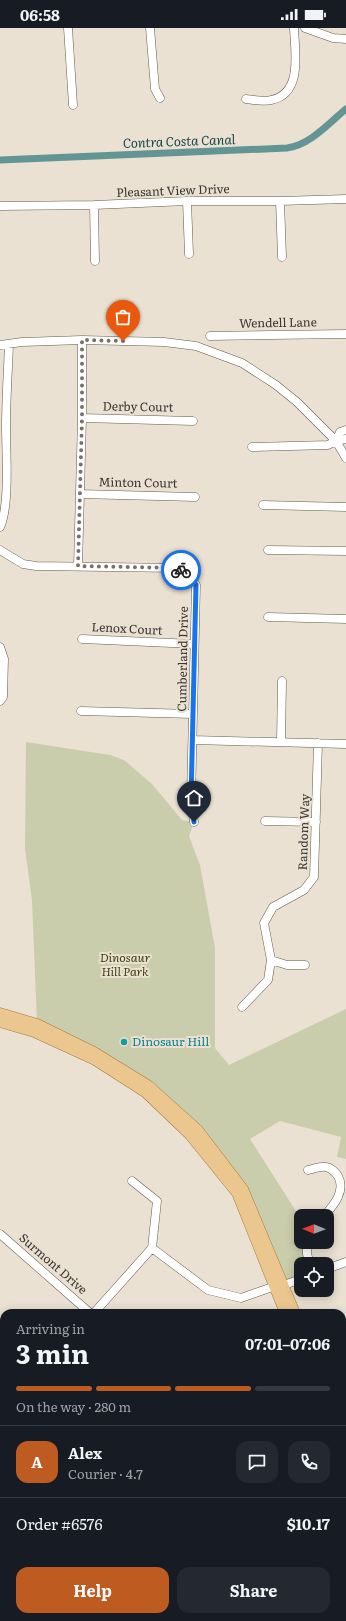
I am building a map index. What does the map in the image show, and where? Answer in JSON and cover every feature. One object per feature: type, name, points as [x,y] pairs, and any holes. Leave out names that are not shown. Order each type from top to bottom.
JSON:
[{"type":"main road","points":[[0,1013],[37,1024],[94,1052],[149,1086],[198,1130],[243,1189],[279,1285],[284,1309]]},
{"type":"main road","points":[[0,1022],[34,1032],[95,1060],[145,1092],[190,1135],[237,1193],[279,1285],[293,1309]]},
{"type":"street","points":[[68,28],[72,105]]},
{"type":"street","points":[[150,28],[155,89],[160,98]]},
{"type":"street","points":[[246,99],[270,100],[281,97],[289,90],[292,84],[295,63],[294,28]]},
{"type":"street","points":[[304,28],[333,38],[346,39]]},
{"type":"street","name":"Pleasant View Drive","points":[[0,206],[94,205],[187,200],[280,201],[346,199]]},
{"type":"street","points":[[187,200],[189,254]]},
{"type":"street","points":[[280,201],[282,257]]},
{"type":"street","points":[[94,205],[95,261]]},
{"type":"street","name":"Wendell Lane","points":[[210,336],[346,334]]},
{"type":"street","points":[[78,566],[82,418],[82,340]]},
{"type":"street","points":[[0,345],[22,342],[82,340],[164,342],[196,346],[242,363],[276,385],[297,402],[336,441],[346,458]]},
{"type":"street","points":[[0,527],[4,519],[6,488],[3,425],[9,344]]},
{"type":"street","name":"Derby Court","points":[[82,418],[193,421]]},
{"type":"street","points":[[336,441],[340,432],[346,430]]},
{"type":"street","points":[[252,447],[328,445],[336,441],[346,439]]},
{"type":"street","name":"Minton Court","points":[[80,494],[195,496]]},
{"type":"street","points":[[263,505],[346,506]]},
{"type":"street","name":"Cumberland Drive","points":[[0,550],[23,564],[36,566],[177,568],[190,575],[196,585],[191,799],[194,822]]},
{"type":"street","points":[[268,550],[346,551]]},
{"type":"street","points":[[268,616],[346,618]]},
{"type":"street","name":"Lenox Court","points":[[82,639],[194,644]]},
{"type":"street","points":[[0,647],[4,659],[3,696],[0,701]]},
{"type":"street","points":[[281,742],[282,681]]},
{"type":"street","points":[[81,711],[193,714]]},
{"type":"street","points":[[193,740],[346,744]]},
{"type":"street","name":"Random Way","points":[[242,1007],[268,980],[272,960],[264,924],[273,907],[304,890],[314,877],[318,743]]},
{"type":"street","points":[[265,822],[316,822]]},
{"type":"street","points":[[272,960],[286,965],[305,965]]},
{"type":"street","points":[[308,1170],[325,1167],[333,1169],[341,1180],[341,1195],[330,1209]]},
{"type":"street","points":[[100,1309],[152,1248],[158,1200],[132,1181]]},
{"type":"street","name":"Surmont Drive","points":[[0,1234],[85,1309]]},
{"type":"street","points":[[152,1248],[208,1290],[241,1298],[294,1281]]},
{"type":"street","points":[[334,1266],[346,1262]]},
{"type":"green space","name":"Dinosaur Hill Park","points":[[26,742],[110,755],[124,760],[152,784],[182,820],[194,822],[189,836],[200,865],[215,948],[215,1048],[229,1065],[346,1009],[346,1159],[337,1157],[341,1137],[280,1121],[250,1139],[295,1209],[294,1249],[308,1249],[309,1257],[294,1257],[294,1281],[284,1285],[198,1130],[37,1024],[32,900],[25,849]]},
{"type":"waterway","name":"Contra Costa Canal","points":[[0,160],[287,148],[304,143],[326,127],[346,109]]},
{"type":"way so far","points":[[123,341],[82,340],[82,418],[78,566],[177,568],[181,570]]},
{"type":"place","name":"Dinosaur Hill","points":[[124,1042]]},
{"type":"route","points":[[181,570],[190,575],[196,585],[191,799],[194,822]]}]
